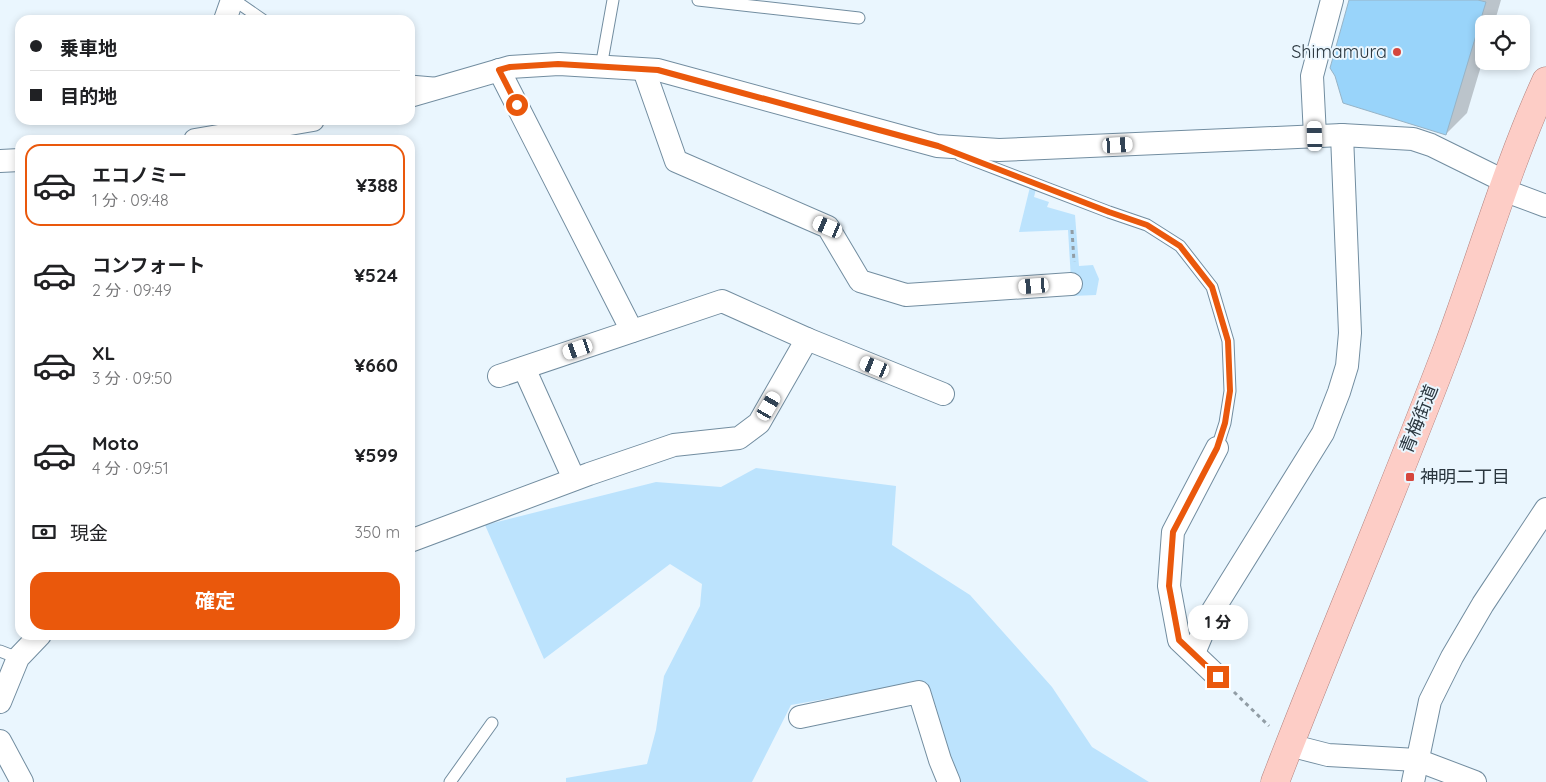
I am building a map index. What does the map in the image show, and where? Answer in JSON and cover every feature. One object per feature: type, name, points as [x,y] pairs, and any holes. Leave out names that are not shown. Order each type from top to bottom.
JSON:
[{"type":"main road","name":"青梅街道","points":[[1275,782],[1448,346],[1504,186],[1531,113],[1546,81]]},
{"type":"street","points":[[226,15],[233,0]]},
{"type":"street","points":[[1315,136],[1312,76],[1332,0]]},
{"type":"street","points":[[415,95],[510,67],[558,64],[658,70],[938,146],[1000,150],[1315,136],[1413,139],[1431,144],[1504,186],[1546,206]]},
{"type":"street","points":[[499,70],[632,331]]},
{"type":"street","points":[[644,70],[676,161],[828,227],[860,281],[906,296],[1073,275]]},
{"type":"street","points":[[219,132],[274,125]]},
{"type":"street","points":[[1194,653],[1210,615],[1323,434],[1340,392],[1347,366],[1350,333],[1342,136]]},
{"type":"street","points":[[0,161],[15,160]]},
{"type":"street","points":[[499,376],[722,301],[807,340],[943,394]]},
{"type":"street","points":[[415,539],[574,479],[674,445],[739,438],[759,423],[807,340]]},
{"type":"street","points":[[524,368],[574,479]]},
{"type":"street","points":[[1217,448],[1173,532],[1169,586],[1179,640],[1218,677]]},
{"type":"street","points":[[1413,782],[1430,701],[1452,656],[1488,596],[1546,509]]},
{"type":"street","points":[[0,702],[9,654],[32,640]]},
{"type":"street","points":[[800,717],[919,692],[949,782]]},
{"type":"street","points":[[0,741],[22,782]]},
{"type":"street","points":[[1289,745],[1328,755],[1417,760],[1475,782]]},
{"type":"lane","points":[[233,0],[255,15]]},
{"type":"lane","points":[[601,67],[613,0]]},
{"type":"lane","points":[[698,0],[859,18]]},
{"type":"lane","points":[[804,12],[808,0]]},
{"type":"lane","points":[[415,82],[448,85]]},
{"type":"lane","points":[[938,146],[1147,225],[1180,246],[1212,287],[1228,341],[1230,391],[1225,423],[1217,448]]},
{"type":"lane","points":[[450,782],[492,723]]},
{"type":"path","points":[[1072,230],[1073,275]]},
{"type":"path","points":[[1218,677],[1289,745]]},
{"type":"shaded area","points":[[1030,187],[1036,189],[1034,197],[1049,202],[1047,207],[1075,215],[1079,266],[1093,265],[1099,279],[1096,295],[1072,296],[1068,230],[1019,232]]},
{"type":"shaded area","points":[[756,468],[896,486],[892,545],[970,595],[1052,687],[1092,747],[1149,782],[961,782],[922,682],[791,705],[752,782],[566,782],[566,778],[647,764],[656,730],[664,676],[700,606],[702,584],[670,564],[544,659],[485,525],[656,482],[721,487]]},
{"type":"building","points":[[1349,0],[1478,0],[1486,2],[1482,15],[1475,15],[1475,39],[1446,135],[1343,103],[1335,76],[1330,68]]},
{"type":"place","name":"Shimamura","points":[[1397,52]]},
{"type":"place","name":"神明二丁目","points":[[1410,477]]},
{"type":"route","points":[[517,105],[499,70],[510,67],[558,64],[658,70],[938,146],[1147,225],[1180,246],[1212,287],[1228,341],[1230,391],[1225,423],[1217,448],[1173,532],[1169,586],[1179,640],[1218,677]]}]
